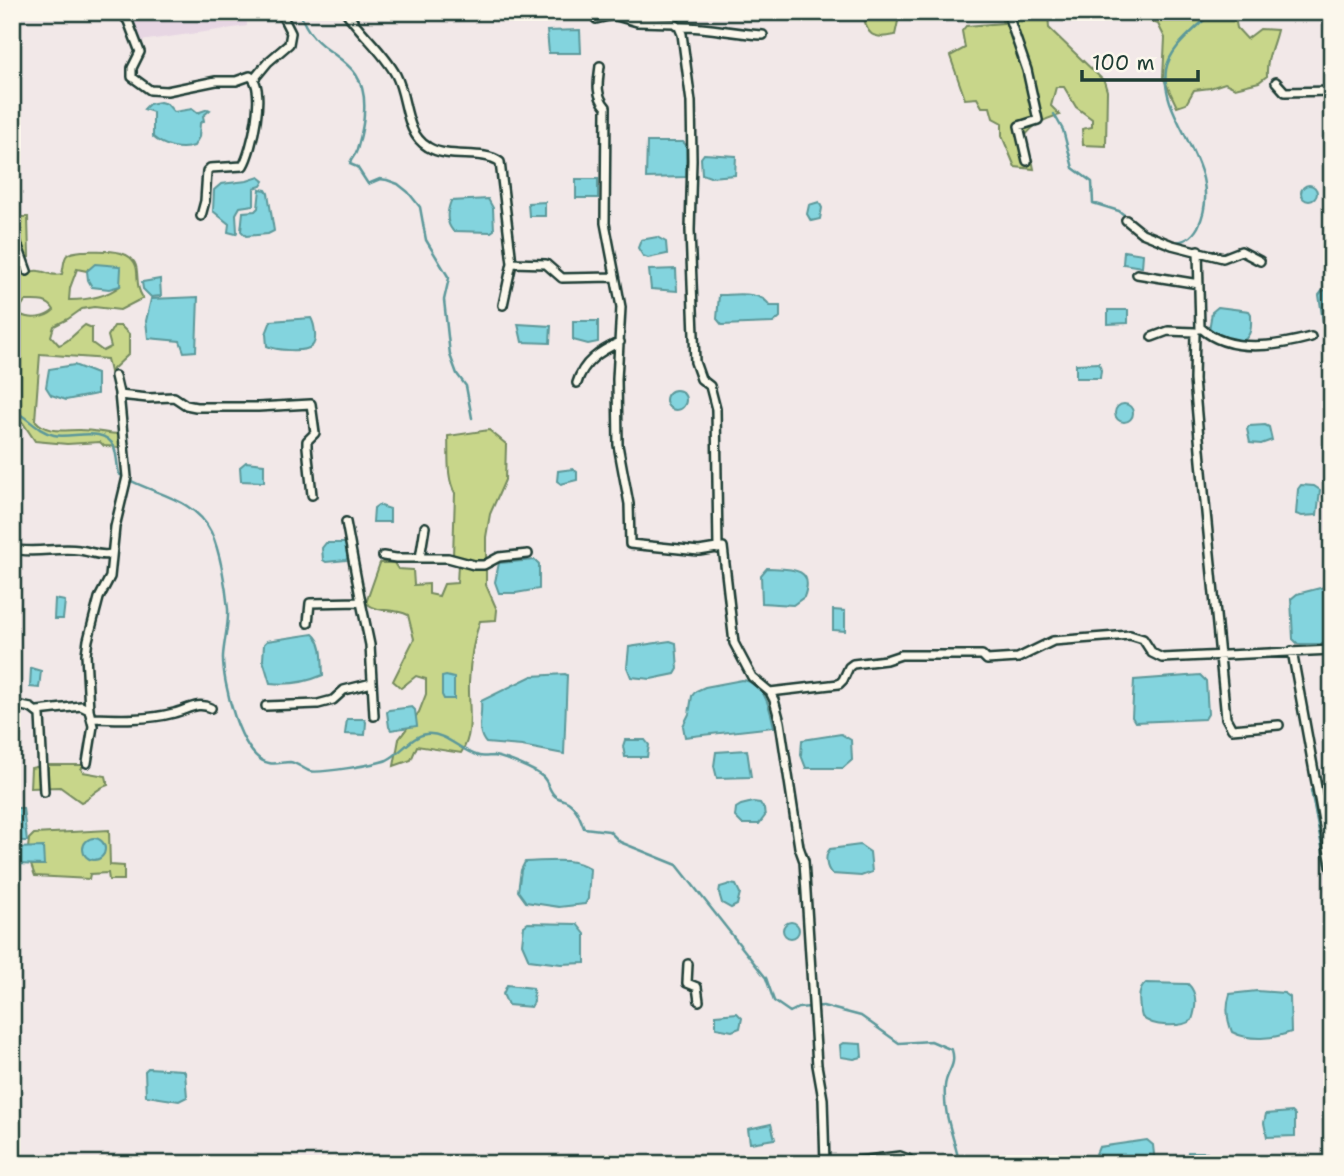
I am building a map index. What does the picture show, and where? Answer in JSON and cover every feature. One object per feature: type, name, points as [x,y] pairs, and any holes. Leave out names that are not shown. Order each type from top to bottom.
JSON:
[{"type":"street","points":[[121,12],[128,20],[140,52],[132,68],[132,77],[150,90],[167,91],[216,81],[236,81],[250,76],[254,79],[258,93],[248,158],[243,166],[210,168],[201,216]]},
{"type":"street","points":[[254,79],[268,62],[289,44],[291,33],[284,19],[288,12]]},
{"type":"street","points":[[346,12],[384,55],[397,77],[409,122],[419,140],[427,147],[442,153],[493,158],[500,162],[512,263],[503,305]]},
{"type":"street","points":[[652,22],[653,12]]},
{"type":"street","points":[[1007,12],[1027,70],[1038,120],[1019,126],[1027,162]]},
{"type":"street","points":[[596,19],[613,15],[629,21],[674,23],[679,27],[700,26],[739,34],[763,35]]},
{"type":"street","points":[[679,27],[691,102],[690,230],[695,362],[701,379],[710,386],[716,409],[719,548]]},
{"type":"street","points":[[600,66],[597,90],[606,107],[605,223],[621,307],[617,379],[618,445],[629,504],[630,544],[686,550],[723,547],[734,643],[752,677],[770,692],[774,700],[780,722],[799,847],[804,861],[815,1038],[823,1099],[825,1164]]},
{"type":"street","points":[[1276,82],[1285,92],[1332,91]]},
{"type":"street","points":[[1126,220],[1142,233],[1159,241],[1223,258],[1241,251],[1260,261]]},
{"type":"street","points":[[12,230],[27,271]]},
{"type":"street","points":[[1198,250],[1198,330],[1194,380],[1226,718],[1232,729],[1279,725]]},
{"type":"street","points":[[512,263],[546,264],[562,278],[614,277]]},
{"type":"street","points":[[1137,274],[1199,284]]},
{"type":"street","points":[[1152,337],[1168,331],[1198,330],[1212,338],[1232,343],[1279,345],[1311,337]]},
{"type":"street","points":[[577,383],[588,362],[603,349],[620,342]]},
{"type":"street","points":[[87,763],[92,740],[86,654],[99,598],[110,577],[115,527],[127,477],[115,376]]},
{"type":"street","points":[[119,395],[174,397],[186,405],[196,407],[311,404],[315,433],[307,441],[307,447],[312,495]]},
{"type":"street","points":[[346,522],[370,645],[374,716]]},
{"type":"street","points":[[420,558],[425,527]]},
{"type":"street","points":[[12,549],[76,549],[99,555],[111,554]]},
{"type":"street","points":[[383,556],[448,558],[484,565],[499,557],[528,554]]},
{"type":"street","points":[[308,623],[310,603],[361,602]]},
{"type":"street","points":[[770,692],[839,684],[844,680],[849,667],[858,663],[908,655],[982,655],[987,660],[1018,658],[1054,641],[1099,636],[1130,635],[1143,639],[1152,653],[1162,657],[1332,650]]},
{"type":"street","points":[[1292,651],[1332,870]]},
{"type":"street","points":[[266,706],[318,704],[333,700],[344,690],[372,683]]},
{"type":"street","points":[[12,704],[24,705],[38,711],[81,706],[90,714],[118,719],[164,715],[199,705],[211,708]]},
{"type":"street","points":[[38,711],[44,792]]},
{"type":"street","points":[[688,964],[687,983],[698,990],[699,1001]]},
{"type":"street","points":[[834,1164],[891,1157],[908,1159],[911,1164]]},
{"type":"shaded area","points":[[127,12],[246,12],[247,26],[140,41]]},
{"type":"green space","points":[[863,12],[900,12],[895,35],[881,37],[872,34],[868,31]]},
{"type":"green space","points":[[999,12],[1048,12],[1049,28],[1104,81],[1107,91],[1106,146],[1083,145],[1082,129],[1092,127],[1092,119],[1076,107],[1064,87],[1056,87],[1051,106],[1060,115],[1036,125],[1019,146],[1032,159],[1034,169],[1015,167],[1002,136],[1002,123],[993,118],[990,107],[982,107],[977,98],[965,99],[950,56],[965,48],[962,31],[966,26],[1003,23]]},
{"type":"green space","points":[[1124,12],[1234,12],[1237,28],[1247,39],[1260,29],[1277,30],[1267,76],[1259,82],[1235,88],[1225,83],[1194,90],[1186,104],[1177,107],[1163,77],[1165,38],[1158,24]]},
{"type":"green space","points":[[12,217],[28,217],[29,257],[24,257],[12,226]]},
{"type":"green space","points":[[82,251],[116,252],[131,258],[135,264],[143,298],[120,310],[94,307],[82,309],[54,326],[51,336],[59,345],[63,344],[85,325],[92,328],[92,343],[103,351],[111,347],[108,336],[114,326],[121,326],[129,334],[129,354],[110,372],[107,359],[40,354],[35,420],[55,430],[119,434],[119,447],[104,446],[100,442],[67,444],[35,441],[23,423],[12,421],[17,340],[12,332],[12,269],[20,264],[22,271],[62,274],[67,255]],"holes":[[[77,269],[88,269],[120,286],[96,297],[69,300]],[[25,301],[45,302],[54,310],[43,316],[25,317],[21,315],[20,308]]]},
{"type":"green space","points":[[489,430],[506,444],[505,480],[490,514],[486,537],[486,585],[497,610],[496,620],[480,621],[474,644],[469,674],[468,737],[461,753],[417,746],[411,760],[394,766],[399,739],[419,712],[426,694],[426,679],[416,676],[401,688],[393,681],[414,639],[408,615],[366,603],[380,563],[394,563],[398,569],[413,570],[414,585],[429,584],[429,594],[439,596],[444,584],[457,583],[458,564],[453,556],[455,493],[449,473],[448,436]]},
{"type":"green space","points":[[45,765],[85,765],[81,769],[83,772],[106,776],[108,785],[81,802],[60,787],[30,788],[31,768]]},
{"type":"green space","points":[[109,830],[110,865],[124,866],[124,880],[109,880],[108,873],[90,874],[89,879],[35,876],[31,865],[44,865],[28,848],[29,839],[34,834]]},
{"type":"water","points":[[580,30],[581,53],[549,53],[547,31]]},
{"type":"water","points":[[149,104],[167,104],[174,112],[192,109],[197,113],[210,110],[203,116],[204,121],[200,123],[199,137],[194,146],[172,147],[153,137],[153,112],[144,109]]},
{"type":"water","points":[[647,142],[683,142],[686,145],[686,177],[646,178]]},
{"type":"water","points":[[704,154],[736,156],[735,175],[710,177],[702,174],[701,158]]},
{"type":"water","points":[[259,177],[264,181],[261,186],[254,188],[254,205],[240,207],[236,214],[237,232],[228,232],[229,224],[213,211],[214,190],[221,184]]},
{"type":"water","points":[[576,179],[598,179],[598,198],[576,198]]},
{"type":"water","points":[[1306,185],[1312,185],[1317,193],[1315,199],[1306,201],[1301,196],[1301,190]]},
{"type":"water","points":[[260,189],[268,193],[274,231],[246,236],[241,231],[243,212],[255,211],[258,208]]},
{"type":"water","points":[[488,199],[493,208],[494,230],[453,231],[448,216],[451,201]]},
{"type":"water","points":[[545,202],[545,216],[529,216],[528,203]]},
{"type":"water","points":[[819,202],[822,208],[820,219],[811,221],[807,214],[809,205]]},
{"type":"water","points":[[657,237],[666,242],[667,254],[648,258],[643,256],[638,248],[641,240]]},
{"type":"water","points":[[1124,251],[1143,254],[1142,267],[1123,264]]},
{"type":"water","points":[[95,264],[119,266],[120,286],[109,289],[92,287],[87,271]]},
{"type":"water","points":[[676,269],[677,291],[651,289],[649,270]]},
{"type":"water","points":[[160,279],[161,296],[151,297],[143,289],[142,282]]},
{"type":"water","points":[[1332,288],[1332,326],[1328,327],[1323,322],[1319,295]]},
{"type":"water","points":[[719,295],[754,295],[770,306],[780,306],[780,317],[773,323],[722,325],[717,319]]},
{"type":"water","points":[[198,297],[196,351],[184,352],[180,341],[148,338],[146,321],[151,299]]},
{"type":"water","points":[[1218,307],[1249,311],[1251,329],[1243,341],[1221,338],[1209,330],[1212,312]]},
{"type":"water","points":[[1108,310],[1128,310],[1128,323],[1108,324]]},
{"type":"water","points":[[311,318],[315,336],[312,346],[283,350],[267,346],[266,334],[271,321]]},
{"type":"water","points":[[573,321],[598,321],[598,342],[588,344],[573,340]]},
{"type":"water","points":[[518,324],[551,326],[550,343],[522,342]]},
{"type":"water","points":[[1099,363],[1100,378],[1076,378],[1076,364]]},
{"type":"water","points":[[74,365],[97,374],[97,394],[66,400],[51,395],[46,387],[49,369]]},
{"type":"water","points":[[676,390],[683,393],[686,400],[683,407],[676,410],[669,407],[666,400],[669,393]]},
{"type":"water","points":[[1124,404],[1130,407],[1133,413],[1130,419],[1124,422],[1118,419],[1115,413],[1118,407]]},
{"type":"water","points":[[1249,426],[1269,427],[1272,440],[1261,444],[1250,443],[1247,429]]},
{"type":"water","points":[[246,462],[264,464],[264,482],[241,481],[240,467]]},
{"type":"water","points":[[573,469],[577,472],[577,480],[561,484],[557,481],[558,471]]},
{"type":"water","points":[[1301,485],[1314,486],[1320,490],[1317,515],[1296,514],[1298,489]]},
{"type":"water","points":[[378,505],[390,509],[390,522],[373,522],[374,508]]},
{"type":"water","points":[[326,543],[345,543],[348,557],[346,560],[323,560],[322,548]]},
{"type":"water","points":[[535,560],[539,564],[539,589],[499,593],[495,582],[499,563]]},
{"type":"water","points":[[767,568],[791,569],[803,574],[807,587],[804,597],[793,605],[762,603],[761,575]]},
{"type":"water","points":[[1332,586],[1332,644],[1298,644],[1293,639],[1291,599],[1297,594]]},
{"type":"water","points":[[55,599],[65,601],[63,619],[54,619]]},
{"type":"water","points":[[833,610],[845,611],[845,631],[833,630]]},
{"type":"water","points":[[313,634],[321,647],[323,675],[297,682],[270,683],[263,660],[264,644],[267,641]]},
{"type":"water","points":[[670,641],[676,643],[678,669],[675,674],[651,679],[631,677],[627,667],[629,647]]},
{"type":"water","points":[[31,668],[41,671],[39,688],[30,687]]},
{"type":"water","points":[[565,674],[564,754],[486,743],[480,728],[481,701],[532,676]]},
{"type":"water","points":[[1200,675],[1206,681],[1208,714],[1205,719],[1135,722],[1132,717],[1134,680]]},
{"type":"water","points":[[442,677],[454,678],[454,699],[444,699],[442,695]]},
{"type":"water","points":[[742,680],[750,682],[761,691],[774,727],[685,737],[683,726],[696,691]]},
{"type":"water","points":[[412,707],[415,710],[417,726],[391,730],[387,712]]},
{"type":"water","points":[[347,719],[364,719],[365,735],[345,734]]},
{"type":"water","points":[[841,734],[851,740],[852,760],[843,768],[806,768],[801,755],[802,740]]},
{"type":"water","points":[[625,740],[645,740],[649,745],[647,757],[625,757]]},
{"type":"water","points":[[747,750],[751,777],[717,778],[714,766],[716,752]]},
{"type":"water","points":[[753,802],[760,803],[765,816],[759,824],[742,824],[735,817],[736,808]]},
{"type":"water","points":[[12,808],[23,808],[27,841],[13,841]]},
{"type":"water","points":[[94,838],[104,845],[105,849],[98,859],[94,860],[84,853],[83,849],[90,839]]},
{"type":"water","points":[[860,845],[870,852],[872,872],[861,876],[832,874],[826,862],[830,849]]},
{"type":"water","points":[[43,847],[44,865],[16,864],[14,848]]},
{"type":"water","points":[[567,861],[590,869],[588,899],[585,904],[559,907],[526,902],[518,891],[525,862]]},
{"type":"water","points":[[736,885],[740,893],[737,905],[731,908],[722,903],[719,893],[720,887]]},
{"type":"water","points":[[788,922],[794,922],[799,930],[797,936],[788,938],[783,933],[783,927]]},
{"type":"water","points":[[528,923],[577,924],[585,934],[585,963],[561,964],[529,960],[522,944],[524,926]]},
{"type":"water","points":[[1146,983],[1188,984],[1195,1001],[1192,1020],[1167,1025],[1152,1023],[1142,1017],[1140,994]]},
{"type":"water","points":[[507,985],[533,988],[534,1002],[531,1007],[508,1005],[503,994]]},
{"type":"water","points":[[1257,991],[1284,993],[1290,997],[1291,1032],[1261,1038],[1232,1032],[1228,1013],[1230,994]]},
{"type":"water","points":[[737,1013],[742,1018],[740,1028],[732,1031],[716,1028],[716,1015]]},
{"type":"water","points":[[861,1044],[862,1057],[841,1057],[840,1045]]},
{"type":"water","points":[[148,1068],[185,1072],[187,1097],[179,1101],[146,1096],[145,1071]]},
{"type":"water","points":[[1292,1112],[1295,1115],[1295,1136],[1267,1137],[1264,1123],[1266,1114]]},
{"type":"water","points":[[771,1124],[775,1139],[750,1143],[748,1129]]},
{"type":"water","points":[[1147,1140],[1153,1145],[1155,1164],[1097,1164],[1096,1154],[1099,1147]]},
{"type":"water","points":[[1188,1152],[1207,1152],[1208,1164],[1186,1164]]},
{"type":"waterway","points":[[300,12],[307,28],[317,40],[350,67],[358,78],[363,93],[363,127],[350,164],[357,167],[368,184],[380,179],[398,184],[420,207],[426,240],[449,278],[444,300],[450,355],[457,374],[466,386],[472,418]]},
{"type":"waterway","points":[[1172,242],[1187,239],[1193,234],[1205,205],[1199,165],[1172,108],[1166,70],[1178,46],[1212,12]]},
{"type":"waterway","points":[[1054,114],[1063,130],[1073,168],[1092,182],[1093,203],[1119,211],[1127,217]]},
{"type":"waterway","points":[[12,411],[41,430],[54,435],[103,436],[110,440],[114,447],[119,474],[182,503],[203,520],[217,549],[226,590],[228,615],[223,656],[229,700],[241,734],[259,758],[271,764],[290,762],[315,772],[335,770],[387,760],[421,735],[433,734],[472,754],[499,757],[533,771],[543,777],[555,796],[574,807],[584,828],[609,831],[620,842],[677,865],[766,978],[774,1001],[790,1012],[798,1008],[823,1006],[861,1016],[899,1043],[931,1041],[952,1050],[953,1060],[946,1081],[945,1105],[958,1157],[955,1164]]},
{"type":"waterway","points":[[1311,790],[1332,884]]},
{"type":"waterway","points":[[1332,904],[1328,930],[1332,956]]}]
